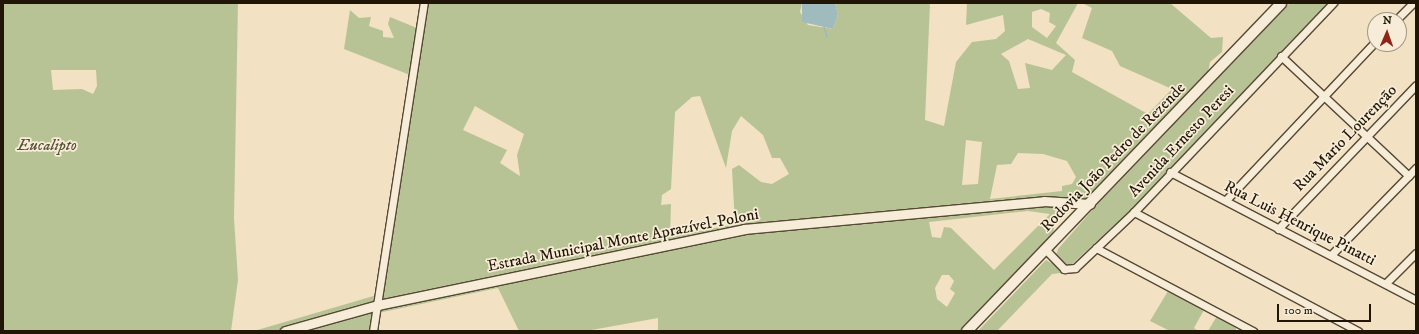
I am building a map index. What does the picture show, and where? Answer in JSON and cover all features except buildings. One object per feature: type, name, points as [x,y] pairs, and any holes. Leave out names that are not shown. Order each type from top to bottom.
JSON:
[{"type":"main road","name":"Rodovia João Pedro de Rezende","points":[[967,331],[1281,3]]},
{"type":"street","points":[[373,331],[424,3]]},
{"type":"street","name":"Avenida Ernesto Peresi","points":[[1045,249],[1068,270],[1096,248],[1134,212],[1170,172],[1333,3]]},
{"type":"street","points":[[1404,12],[1413,3]]},
{"type":"street","points":[[1226,200],[1367,50]]},
{"type":"street","points":[[1281,56],[1365,137],[1409,176]]},
{"type":"street","name":"Rua Mario Lourenção","points":[[1278,229],[1416,85]]},
{"type":"street","points":[[1331,255],[1416,168]]},
{"type":"street","name":"Rua Luis Henrique Pinatti","points":[[1170,172],[1226,200],[1278,229],[1386,283],[1416,300]]},
{"type":"street","name":"Estrada Municipal Monte Aprazível-Poloni","points":[[286,331],[378,305],[744,229],[1044,201],[1090,204]]},
{"type":"street","points":[[1134,212],[1358,331]]},
{"type":"street","points":[[1096,248],[1253,331]]},
{"type":"street","points":[[1386,283],[1416,253]]},
{"type":"green space","name":"Eucalipto","points":[[3,3],[238,3],[234,218],[238,280],[231,331],[3,331]],"holes":[[[51,70],[96,70],[97,86],[93,94],[82,89],[53,90]]]},
{"type":"green space","points":[[426,3],[802,3],[800,12],[808,25],[833,29],[838,14],[835,3],[930,3],[925,120],[944,126],[956,62],[972,42],[996,39],[1005,31],[1003,15],[966,25],[967,3],[1078,3],[1056,43],[1075,60],[1072,72],[1148,114],[1172,89],[1120,66],[1112,51],[1082,38],[1092,8],[1082,3],[1170,3],[1211,38],[1223,37],[1222,52],[1210,62],[1208,73],[1087,199],[1044,199],[743,227],[384,301],[382,294]],"holes":[[[1041,9],[1050,13],[1049,22],[1056,26],[1047,38],[1032,27],[1032,12]],[[1028,39],[1066,55],[1052,70],[1025,63],[1030,88],[1018,89],[1009,61],[1001,54]],[[700,96],[726,168],[732,131],[741,116],[763,135],[772,158],[780,158],[789,174],[772,184],[761,182],[739,165],[732,169],[735,224],[670,237],[671,204],[661,205],[662,195],[671,189],[675,112],[692,97]],[[475,106],[524,134],[517,155],[520,176],[500,163],[507,150],[463,130]],[[966,140],[982,142],[978,184],[962,185]],[[1018,153],[1043,154],[1067,161],[1076,177],[1072,184],[1062,186],[1062,191],[990,199],[997,165],[1011,164]]]},
{"type":"green space","points":[[1290,3],[1328,3],[1132,209],[1070,266],[1062,262],[1056,255],[1058,249],[1094,208]]},
{"type":"green space","points":[[350,10],[359,18],[371,17],[369,26],[383,31],[383,37],[394,38],[388,24],[390,17],[417,28],[410,75],[344,49]]},
{"type":"green space","points":[[1064,204],[1064,210],[1056,216],[1053,234],[960,331],[658,331],[658,318],[586,331],[519,331],[498,288],[378,313],[379,307],[744,231]],"holes":[[[1028,211],[1050,214],[994,270],[951,228],[944,227],[941,238],[932,237],[929,222]],[[942,275],[949,275],[954,281],[950,289],[955,293],[947,307],[937,299],[935,288]]]},
{"type":"green space","points":[[1046,260],[1063,270],[1061,273],[1052,274],[997,331],[978,331]]},
{"type":"green space","points":[[1168,291],[1204,310],[1194,328],[1198,331],[1170,331],[1150,321]]},
{"type":"green space","points":[[377,295],[376,302],[277,331],[254,331]]},
{"type":"green space","points":[[369,310],[373,314],[369,331],[295,331]]},
{"type":"green space","points":[[1217,316],[1237,327],[1235,331],[1208,331]]},
{"type":"water","points":[[802,3],[835,3],[838,14],[833,29],[802,22]]},
{"type":"waterway","points":[[824,27],[827,37]]}]
